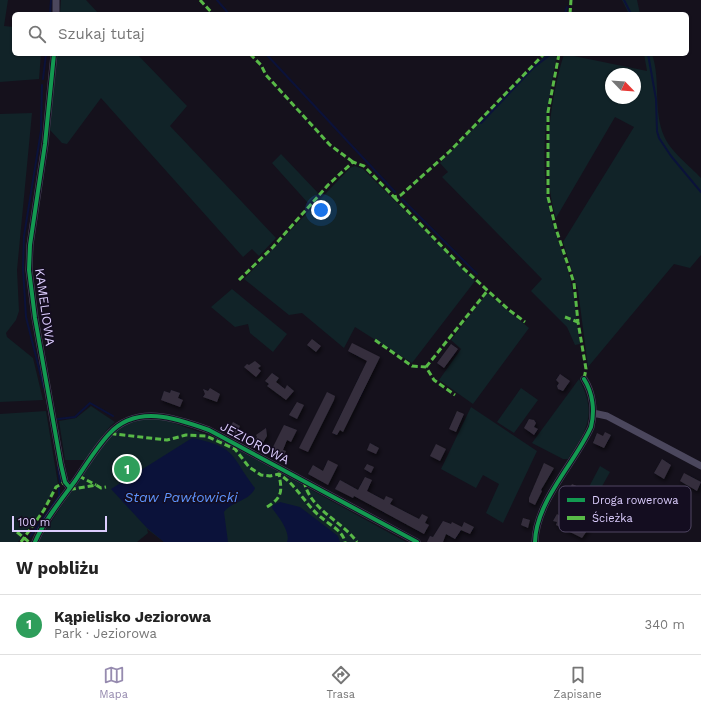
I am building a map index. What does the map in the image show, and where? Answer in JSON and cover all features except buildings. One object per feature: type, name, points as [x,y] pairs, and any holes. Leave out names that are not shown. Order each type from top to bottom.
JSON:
[{"type":"street","points":[[56,0],[56,12]]},
{"type":"street","name":"KAMELIOWA","points":[[54,56],[45,144],[30,245],[29,270],[35,318],[65,482],[70,488]]},
{"type":"street","points":[[535,542],[537,527],[544,509],[591,427],[593,413],[590,392],[584,379]]},
{"type":"street","points":[[593,413],[607,416],[701,466]]},
{"type":"street","name":"JEZIOROWA","points":[[35,542],[70,488],[110,432],[128,420],[142,415],[152,414],[178,420],[209,430],[416,542]]},
{"type":"green space","points":[[0,0],[8,0],[4,26],[12,27],[12,56],[41,56],[39,79],[0,82]]},
{"type":"green space","points":[[61,0],[86,0],[97,12],[60,12]]},
{"type":"green space","points":[[622,0],[637,0],[640,12],[628,12]]},
{"type":"green space","points":[[57,56],[139,56],[187,106],[170,126],[276,238],[259,256],[252,249],[243,257],[101,98],[67,144],[62,143],[50,130]]},
{"type":"green space","points":[[544,56],[557,56],[547,112],[544,150],[546,188],[551,218],[570,277],[580,344],[575,345],[567,327],[531,291],[542,279],[442,177],[448,172],[440,163]]},
{"type":"green space","points":[[563,56],[574,56],[632,68],[605,68],[605,104],[641,104],[641,70],[647,71],[644,56],[653,56],[655,64],[659,116],[664,136],[675,153],[701,178],[701,255],[690,268],[674,264],[588,367],[578,290],[563,242],[634,127],[615,117],[556,218],[551,199],[549,179],[548,158],[554,93]]},
{"type":"green space","points":[[32,113],[17,270],[19,311],[16,320],[6,333],[7,337],[33,358],[43,400],[0,402],[0,114]]},
{"type":"green space","points":[[281,154],[318,193],[308,203],[272,163]]},
{"type":"green space","points":[[355,166],[363,169],[475,281],[412,363],[355,327],[344,348],[302,313],[289,315],[244,279],[350,168]]},
{"type":"green space","points":[[232,289],[287,334],[273,352],[250,333],[248,324],[235,327],[211,307]]},
{"type":"green space","points":[[487,293],[529,328],[473,404],[439,380],[461,349],[451,340]]},
{"type":"green space","points":[[579,379],[585,391],[588,402],[588,420],[581,439],[568,459],[563,459],[532,443]]},
{"type":"green space","points":[[521,388],[538,400],[514,433],[497,422]]},
{"type":"green space","points":[[91,406],[115,422],[103,435],[85,460],[65,460],[59,421],[76,418]]},
{"type":"green space","points":[[471,407],[537,451],[503,523],[486,513],[499,484],[483,475],[476,488],[441,469]]},
{"type":"green space","points":[[46,411],[58,484],[39,515],[18,542],[0,542],[0,414]]},
{"type":"green space","points":[[142,418],[168,421],[219,439],[406,542],[164,542],[147,529],[148,533],[137,542],[38,542],[81,476],[111,435],[126,424]]},
{"type":"green space","points":[[600,466],[610,472],[602,486],[589,486]]},
{"type":"water","name":"Staw Pawłowicki","points":[[192,438],[207,441],[225,449],[236,460],[255,488],[249,496],[227,508],[224,512],[228,542],[164,542],[147,528],[111,489]]},
{"type":"water","name":"Staw Pawłowicki","points":[[280,502],[300,507],[338,536],[340,542],[287,542],[288,538],[286,529],[272,508],[273,505]]},
{"type":"waterway","points":[[50,12],[51,0]]},
{"type":"waterway","points":[[217,0],[227,12]]},
{"type":"waterway","points":[[624,0],[630,12]]},
{"type":"waterway","points":[[566,12],[567,7]]},
{"type":"waterway","points":[[43,79],[46,56]]},
{"type":"waterway","points":[[268,56],[395,192]]},
{"type":"waterway","points":[[481,123],[533,68],[548,56]]},
{"type":"waterway","points":[[648,56],[656,99],[657,131],[659,138],[671,156],[701,192]]},
{"type":"waterway","points":[[42,85],[41,131],[24,236],[23,268],[26,317],[44,388]]},
{"type":"waterway","points":[[402,199],[477,274]]},
{"type":"waterway","points":[[58,419],[75,417],[90,403],[113,416]]},
{"type":"waterway","points":[[58,467],[60,482]]},
{"type":"waterway","points":[[30,537],[59,496],[59,488]]},
{"type":"marked path","points":[[200,0],[211,12]]},
{"type":"marked path","points":[[570,12],[571,0]]},
{"type":"marked path","points":[[252,56],[261,65],[266,75],[330,145],[353,162]]},
{"type":"marked path","points":[[239,280],[273,247],[328,185],[353,162],[364,166],[394,197],[401,195],[450,151],[542,56]]},
{"type":"marked path","points":[[559,56],[548,112],[548,197],[556,229],[574,283],[578,322],[586,369],[584,379]]},
{"type":"marked path","points":[[394,197],[464,269],[509,310],[525,322]]},
{"type":"marked path","points":[[426,367],[488,290]]},
{"type":"marked path","points":[[565,317],[578,322]]},
{"type":"marked path","points":[[375,340],[412,366],[426,367],[434,380],[455,395]]},
{"type":"marked path","points":[[111,432],[114,434],[167,440],[186,435],[206,436],[235,449],[249,467],[261,475],[270,476],[279,474],[286,479],[316,513],[339,531],[345,542]]},
{"type":"marked path","points":[[267,507],[279,497],[281,489],[279,474]]},
{"type":"marked path","points":[[79,476],[96,485]]},
{"type":"marked path","points":[[304,481],[307,491],[319,507],[343,527],[357,542]]},
{"type":"marked path","points":[[21,542],[44,510],[56,487],[65,482]]},
{"type":"marked path","points":[[70,488],[73,489],[96,485],[101,488],[106,487]]},
{"type":"marked path","points":[[17,532],[29,542]]},
{"type":"cycle path","points":[[54,56],[45,144],[30,245],[29,270],[35,318],[61,465],[65,482],[70,488]]},
{"type":"cycle path","points":[[535,542],[537,527],[549,497],[584,441],[591,427],[593,415],[592,402],[584,379]]},
{"type":"cycle path","points":[[35,542],[38,534],[53,511],[104,439],[120,425],[131,419],[144,416],[170,418],[209,430],[417,542]]},
{"type":"place","name":"Kąpielisko Jeziorowa","points":[[127,469]]}]
